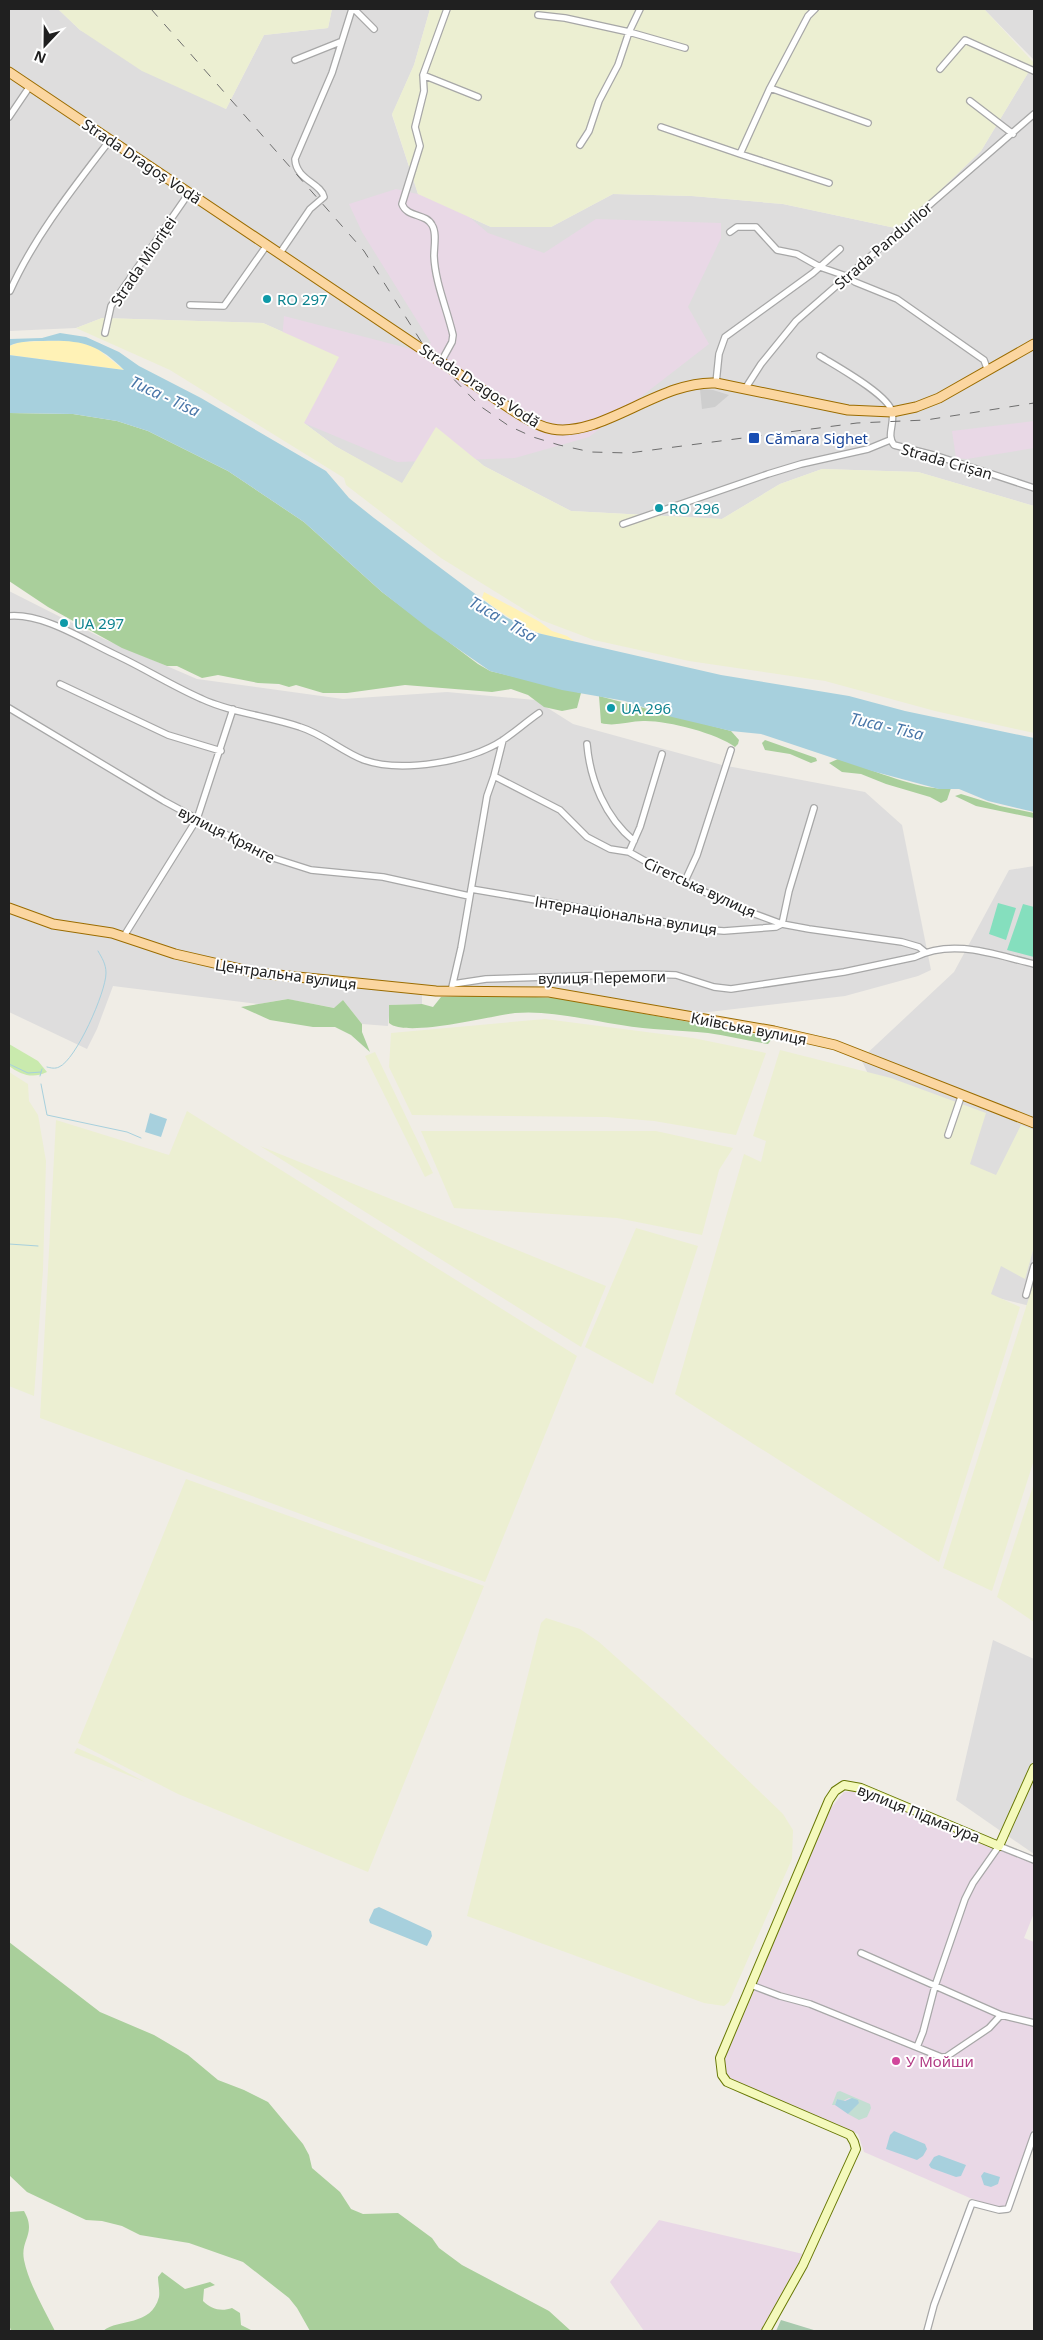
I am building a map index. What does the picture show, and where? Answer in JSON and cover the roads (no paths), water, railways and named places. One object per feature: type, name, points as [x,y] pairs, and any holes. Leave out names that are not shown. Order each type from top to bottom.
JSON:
[{"type":"main road","name":"Strada Dragoș Vodă","points":[[9,72],[530,421],[558,430],[588,425],[689,384],[716,383],[862,412],[892,412],[928,404],[958,389],[1034,344]]},
{"type":"main road","name":"Центральна вулиця","points":[[9,908],[54,924],[124,936],[175,954],[258,973],[340,983],[452,988]]},
{"type":"main road","name":"Київська вулиця","points":[[452,988],[549,992],[774,1030],[835,1045],[1034,1123]]},
{"type":"street","points":[[280,253],[310,209],[324,197],[321,190],[298,171],[295,159],[332,73],[340,42],[355,9],[374,29]]},
{"type":"street","points":[[441,362],[452,342],[453,335],[436,272],[434,232],[432,224],[426,219],[408,212],[402,204],[420,146],[415,127],[424,91],[423,75],[447,9]]},
{"type":"street","points":[[580,145],[589,131],[598,101],[618,65],[629,32],[640,9]]},
{"type":"street","points":[[740,154],[770,88],[808,16],[814,9]]},
{"type":"street","points":[[538,14],[629,32],[685,48]]},
{"type":"street","points":[[940,69],[965,40],[1034,71]]},
{"type":"street","points":[[295,60],[340,42]]},
{"type":"street","points":[[423,75],[478,97]]},
{"type":"street","points":[[9,117],[30,86]]},
{"type":"street","points":[[770,88],[868,123]]},
{"type":"street","points":[[970,101],[1013,134]]},
{"type":"street","name":"Strada Pandurilor","points":[[745,389],[756,370],[796,321],[1034,114]]},
{"type":"street","points":[[661,126],[829,184]]},
{"type":"street","points":[[10,291],[19,270],[33,247],[110,140]]},
{"type":"street","name":"Strada Mioriței","points":[[105,333],[111,306],[189,192]]},
{"type":"street","points":[[730,232],[737,227],[756,227],[777,250],[796,254],[820,267],[846,276],[855,282],[897,300],[984,360],[988,371]]},
{"type":"street","points":[[190,305],[224,306],[267,245]]},
{"type":"street","points":[[716,383],[719,354],[725,338],[840,250]]},
{"type":"street","points":[[820,356],[886,400],[892,412]]},
{"type":"street","name":"Strada Crișan","points":[[892,412],[890,440],[898,448],[938,456],[1034,488]]},
{"type":"street","points":[[623,524],[768,474],[800,464],[868,449],[890,440]]},
{"type":"street","points":[[9,616],[25,617],[64,629],[203,700],[273,718],[316,732],[353,755],[372,762],[440,764],[472,754],[503,740],[539,714]]},
{"type":"street","points":[[60,684],[168,735],[221,751]]},
{"type":"street","name":"вулиця Крянге","points":[[9,708],[248,848],[281,862],[337,874],[383,878],[469,896]]},
{"type":"street","points":[[124,936],[197,819],[221,751],[233,709]]},
{"type":"street","points":[[452,988],[487,796],[503,740]]},
{"type":"street","points":[[587,744],[588,762],[592,777],[604,804],[616,822],[634,841]]},
{"type":"street","points":[[684,883],[700,846],[731,750]]},
{"type":"street","points":[[629,852],[640,827],[662,754]]},
{"type":"street","name":"Сігетська вулиця","points":[[494,776],[560,810],[587,837],[610,849],[629,852],[684,883],[755,914],[782,924],[902,942],[919,947],[925,952]]},
{"type":"street","points":[[782,924],[789,891],[814,808]]},
{"type":"street","name":"Інтернаціональна вулиця","points":[[471,889],[711,930],[724,931],[776,927],[782,924]]},
{"type":"street","name":"вулиця Перемоги","points":[[452,988],[486,979],[645,974],[676,976],[714,987],[731,989],[844,972],[915,957],[925,952],[970,948],[1034,964]]},
{"type":"street","points":[[948,1136],[962,1094]]},
{"type":"street","points":[[1026,1294],[1034,1266]]},
{"type":"street","points":[[1034,1768],[999,1846],[1034,1860]]},
{"type":"street","name":"вулиця Підмагура","points":[[766,2331],[803,2265],[856,2149],[850,2135],[727,2082],[722,2075],[720,2058],[829,1800],[844,1785],[861,1788],[999,1846],[973,1883],[965,1900],[935,1986],[923,2032],[917,2047]]},
{"type":"street","points":[[861,1953],[1001,2016],[1034,2023]]},
{"type":"street","points":[[751,1985],[780,1996],[810,2004],[940,2057],[946,2057],[989,2028],[1001,2016]]},
{"type":"street","points":[[927,2331],[934,2305],[972,2203],[999,2210],[1008,2209],[1034,2135]]},
{"type":"water","name":"Тиса - Tisa","points":[[60,333],[86,337],[119,352],[139,366],[201,398],[326,471],[349,498],[374,518],[506,617],[533,632],[721,675],[849,696],[905,711],[1034,738],[1034,812],[988,801],[959,789],[939,789],[872,771],[761,734],[731,731],[672,717],[625,701],[562,690],[490,671],[428,628],[382,592],[304,522],[228,471],[148,431],[117,421],[73,414],[9,413],[9,355],[124,370],[105,354],[87,345],[78,343],[67,341],[30,341],[9,346],[9,339],[42,338]]},
{"type":"water","points":[[150,1113],[167,1119],[161,1137],[145,1132]]},
{"type":"water","points":[[379,1907],[431,1931],[432,1936],[427,1946],[370,1923],[369,1920],[374,1909]]},
{"type":"water","points":[[852,2098],[858,2100],[859,2103],[848,2114],[835,2105],[837,2099],[845,2101]]},
{"type":"water","points":[[894,2131],[925,2144],[927,2149],[923,2156],[917,2160],[886,2149],[890,2135]]},
{"type":"water","points":[[939,2155],[966,2165],[961,2176],[956,2177],[931,2168],[929,2165],[934,2157]]},
{"type":"water","points":[[984,2172],[1000,2177],[998,2184],[991,2187],[984,2185],[981,2176]]},
{"type":"waterway","points":[[47,1067],[58,1068],[66,1062],[74,1052],[96,1009],[106,973],[105,964],[98,951]]},
{"type":"waterway","points":[[9,1064],[28,1073],[41,1072]]},
{"type":"waterway","points":[[40,1076],[42,1069]]},
{"type":"waterway","points":[[41,1084],[47,1115],[127,1132],[141,1138]]},
{"type":"waterway","points":[[9,1244],[38,1246]]},
{"type":"railway","points":[[151,9],[364,251],[429,354],[480,406],[509,426],[533,437],[591,452],[629,453],[857,423],[926,420],[1034,403]]},
{"type":"place","name":"RO 297","points":[[267,299]]},
{"type":"place","name":"Cămara Sighet","points":[[754,438]]},
{"type":"place","name":"RO 296","points":[[659,508]]},
{"type":"place","name":"UA 297","points":[[64,623]]},
{"type":"place","name":"UA 296","points":[[611,708]]},
{"type":"place","name":"У Мойши","points":[[896,2061]]}]
